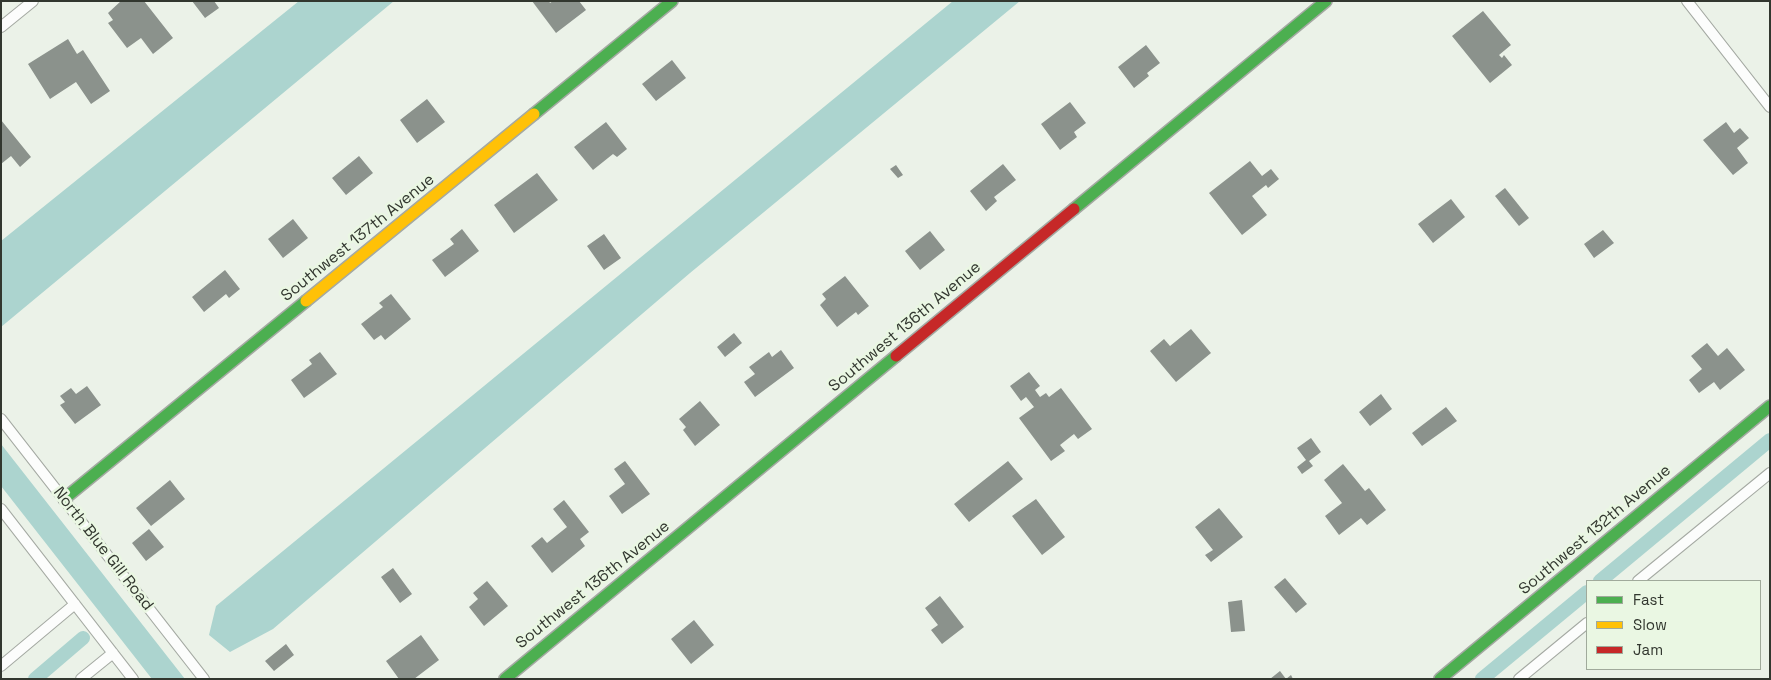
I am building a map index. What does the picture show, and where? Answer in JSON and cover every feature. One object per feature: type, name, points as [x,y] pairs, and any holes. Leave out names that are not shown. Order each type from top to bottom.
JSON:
[{"type":"street","points":[[1,28],[33,1]]},
{"type":"street","name":"Southwest 137th Avenue","points":[[64,499],[672,1]]},
{"type":"street","name":"Southwest 136th Avenue","points":[[504,679],[1326,1]]},
{"type":"street","points":[[1687,1],[1770,107]]},
{"type":"street","name":"Southwest 132th Avenue","points":[[1440,679],[1770,406]]},
{"type":"street","name":"North Blue Gill Road","points":[[1,419],[204,679]]},
{"type":"street","points":[[1639,580],[1770,473]]},
{"type":"street","points":[[1,509],[133,679]]},
{"type":"street","points":[[1,666],[75,604]]},
{"type":"street","points":[[1519,679],[1586,624]]},
{"type":"street","points":[[81,679],[113,653]]},
{"type":"water","points":[[299,1],[394,1],[1,327],[1,241]]},
{"type":"water","points":[[953,1],[1020,1],[690,273],[273,629],[230,652],[209,635],[216,606]]},
{"type":"water","points":[[1,444],[185,679],[152,679],[1,486]]},
{"type":"building","points":[[121,1],[144,1],[173,38],[153,54],[141,38],[127,48],[108,23],[113,20],[108,13]]},
{"type":"building","points":[[192,1],[214,1],[219,8],[205,18]]},
{"type":"building","points":[[532,1],[549,1],[550,3],[553,1],[579,1],[586,10],[556,33]]},
{"type":"building","points":[[1483,11],[1511,45],[1499,55],[1502,58],[1504,55],[1512,65],[1490,83],[1452,36]]},
{"type":"building","points":[[68,39],[77,54],[83,50],[110,91],[91,104],[76,82],[50,99],[28,64]]},
{"type":"building","points":[[1146,45],[1160,63],[1147,73],[1149,76],[1134,88],[1118,67]]},
{"type":"building","points":[[672,60],[686,78],[656,101],[642,84]]},
{"type":"building","points":[[427,99],[445,122],[417,143],[400,120]]},
{"type":"building","points":[[1070,102],[1086,123],[1074,132],[1077,137],[1060,150],[1041,124]]},
{"type":"building","points":[[1,120],[31,157],[20,167],[11,156],[1,164]]},
{"type":"building","points":[[606,122],[627,149],[617,157],[613,154],[593,170],[574,147]]},
{"type":"building","points":[[1726,122],[1734,133],[1740,128],[1749,138],[1737,148],[1748,163],[1733,175],[1703,140]]},
{"type":"building","points":[[359,156],[373,173],[346,195],[332,178]]},
{"type":"building","points":[[1250,161],[1262,176],[1271,169],[1279,179],[1268,188],[1266,185],[1252,196],[1267,215],[1242,235],[1209,193]]},
{"type":"building","points":[[1003,164],[1016,180],[994,197],[997,201],[986,211],[970,191]]},
{"type":"building","points":[[896,165],[903,175],[898,178],[890,169]]},
{"type":"building","points":[[537,173],[558,200],[514,233],[494,205]]},
{"type":"building","points":[[1505,188],[1529,218],[1519,226],[1495,196]]},
{"type":"building","points":[[1451,199],[1465,217],[1433,243],[1418,224]]},
{"type":"building","points":[[293,219],[308,238],[283,258],[268,239]]},
{"type":"building","points":[[462,229],[479,251],[445,277],[432,260],[454,244],[450,239]]},
{"type":"building","points":[[1603,230],[1614,243],[1594,258],[1584,244]]},
{"type":"building","points":[[930,231],[945,250],[920,270],[905,251]]},
{"type":"building","points":[[604,234],[621,258],[604,270],[587,246]]},
{"type":"building","points":[[225,270],[240,289],[229,298],[226,294],[204,312],[192,297]]},
{"type":"building","points":[[845,276],[869,306],[858,315],[856,312],[837,327],[820,305],[826,299],[822,294]]},
{"type":"building","points":[[391,294],[411,319],[385,340],[381,335],[374,340],[361,324],[383,307],[379,303]]},
{"type":"building","points":[[1191,329],[1211,353],[1176,382],[1150,351],[1164,339],[1170,346]]},
{"type":"building","points":[[734,333],[742,343],[725,357],[717,347]]},
{"type":"building","points":[[1707,343],[1718,356],[1727,348],[1745,370],[1720,390],[1714,382],[1699,393],[1689,380],[1702,369],[1691,356]]},
{"type":"building","points":[[781,350],[794,368],[755,397],[744,382],[755,374],[749,367],[769,352],[772,357]]},
{"type":"building","points":[[320,352],[337,374],[304,398],[291,380],[312,364],[309,360]]},
{"type":"building","points":[[1029,372],[1040,386],[1035,390],[1040,397],[1046,393],[1049,397],[1061,388],[1092,429],[1078,439],[1074,434],[1060,445],[1065,451],[1051,461],[1019,418],[1034,407],[1026,397],[1021,401],[1010,386]]},
{"type":"building","points":[[87,386],[101,405],[75,424],[60,405],[65,402],[60,396],[71,388],[76,394]]},
{"type":"building","points":[[1381,394],[1392,409],[1370,426],[1359,412]]},
{"type":"building","points":[[700,401],[720,425],[695,446],[683,430],[686,427],[679,419]]},
{"type":"building","points":[[1446,407],[1457,421],[1422,446],[1412,433]]},
{"type":"building","points":[[1311,438],[1321,452],[1309,461],[1313,466],[1302,474],[1297,467],[1306,460],[1297,448]]},
{"type":"building","points":[[625,461],[650,494],[622,514],[609,496],[625,484],[614,469]]},
{"type":"building","points":[[1008,461],[1023,479],[969,522],[954,504]]},
{"type":"building","points":[[1343,464],[1365,491],[1369,488],[1386,510],[1367,525],[1361,518],[1339,535],[1325,516],[1342,503],[1324,480]]},
{"type":"building","points":[[170,480],[185,499],[151,526],[136,508]]},
{"type":"building","points":[[1036,499],[1065,537],[1042,555],[1012,516]]},
{"type":"building","points":[[564,500],[589,532],[580,539],[585,546],[552,573],[531,546],[542,537],[547,543],[567,527],[553,509]]},
{"type":"building","points":[[1219,508],[1243,537],[1211,562],[1205,555],[1213,550],[1195,527]]},
{"type":"building","points":[[149,529],[164,547],[146,561],[132,543]]},
{"type":"building","points":[[393,568],[412,594],[400,603],[381,577]]},
{"type":"building","points":[[1285,578],[1307,604],[1296,613],[1274,587]]},
{"type":"building","points":[[487,581],[508,606],[484,626],[469,607],[478,599],[473,593]]},
{"type":"building","points":[[940,596],[964,627],[942,644],[931,630],[938,625],[925,608]]},
{"type":"building","points":[[1242,600],[1245,631],[1231,632],[1228,602]]},
{"type":"building","points":[[694,620],[714,645],[691,664],[671,639]]},
{"type":"building","points":[[421,635],[439,660],[414,679],[399,679],[386,661]]},
{"type":"building","points":[[286,644],[294,655],[274,671],[265,661]]},
{"type":"building","points":[[1280,671],[1286,679],[1270,679]]},
{"type":"waterway","points":[[1601,580],[1770,440]]},
{"type":"waterway","points":[[1482,679],[1586,593]]},
{"type":"waterway","points":[[35,679],[83,638]]},
{"type":"traffic: fast","points":[[534,114],[672,1]]},
{"type":"traffic: fast","points":[[1074,209],[1326,1]]},
{"type":"traffic: fast","points":[[64,499],[306,301]]},
{"type":"traffic: fast","points":[[505,679],[896,356]]},
{"type":"traffic: fast","points":[[1440,679],[1770,406]]},
{"type":"traffic: slow","points":[[306,301],[534,114]]},
{"type":"traffic: jam","points":[[896,356],[1074,209]]}]
